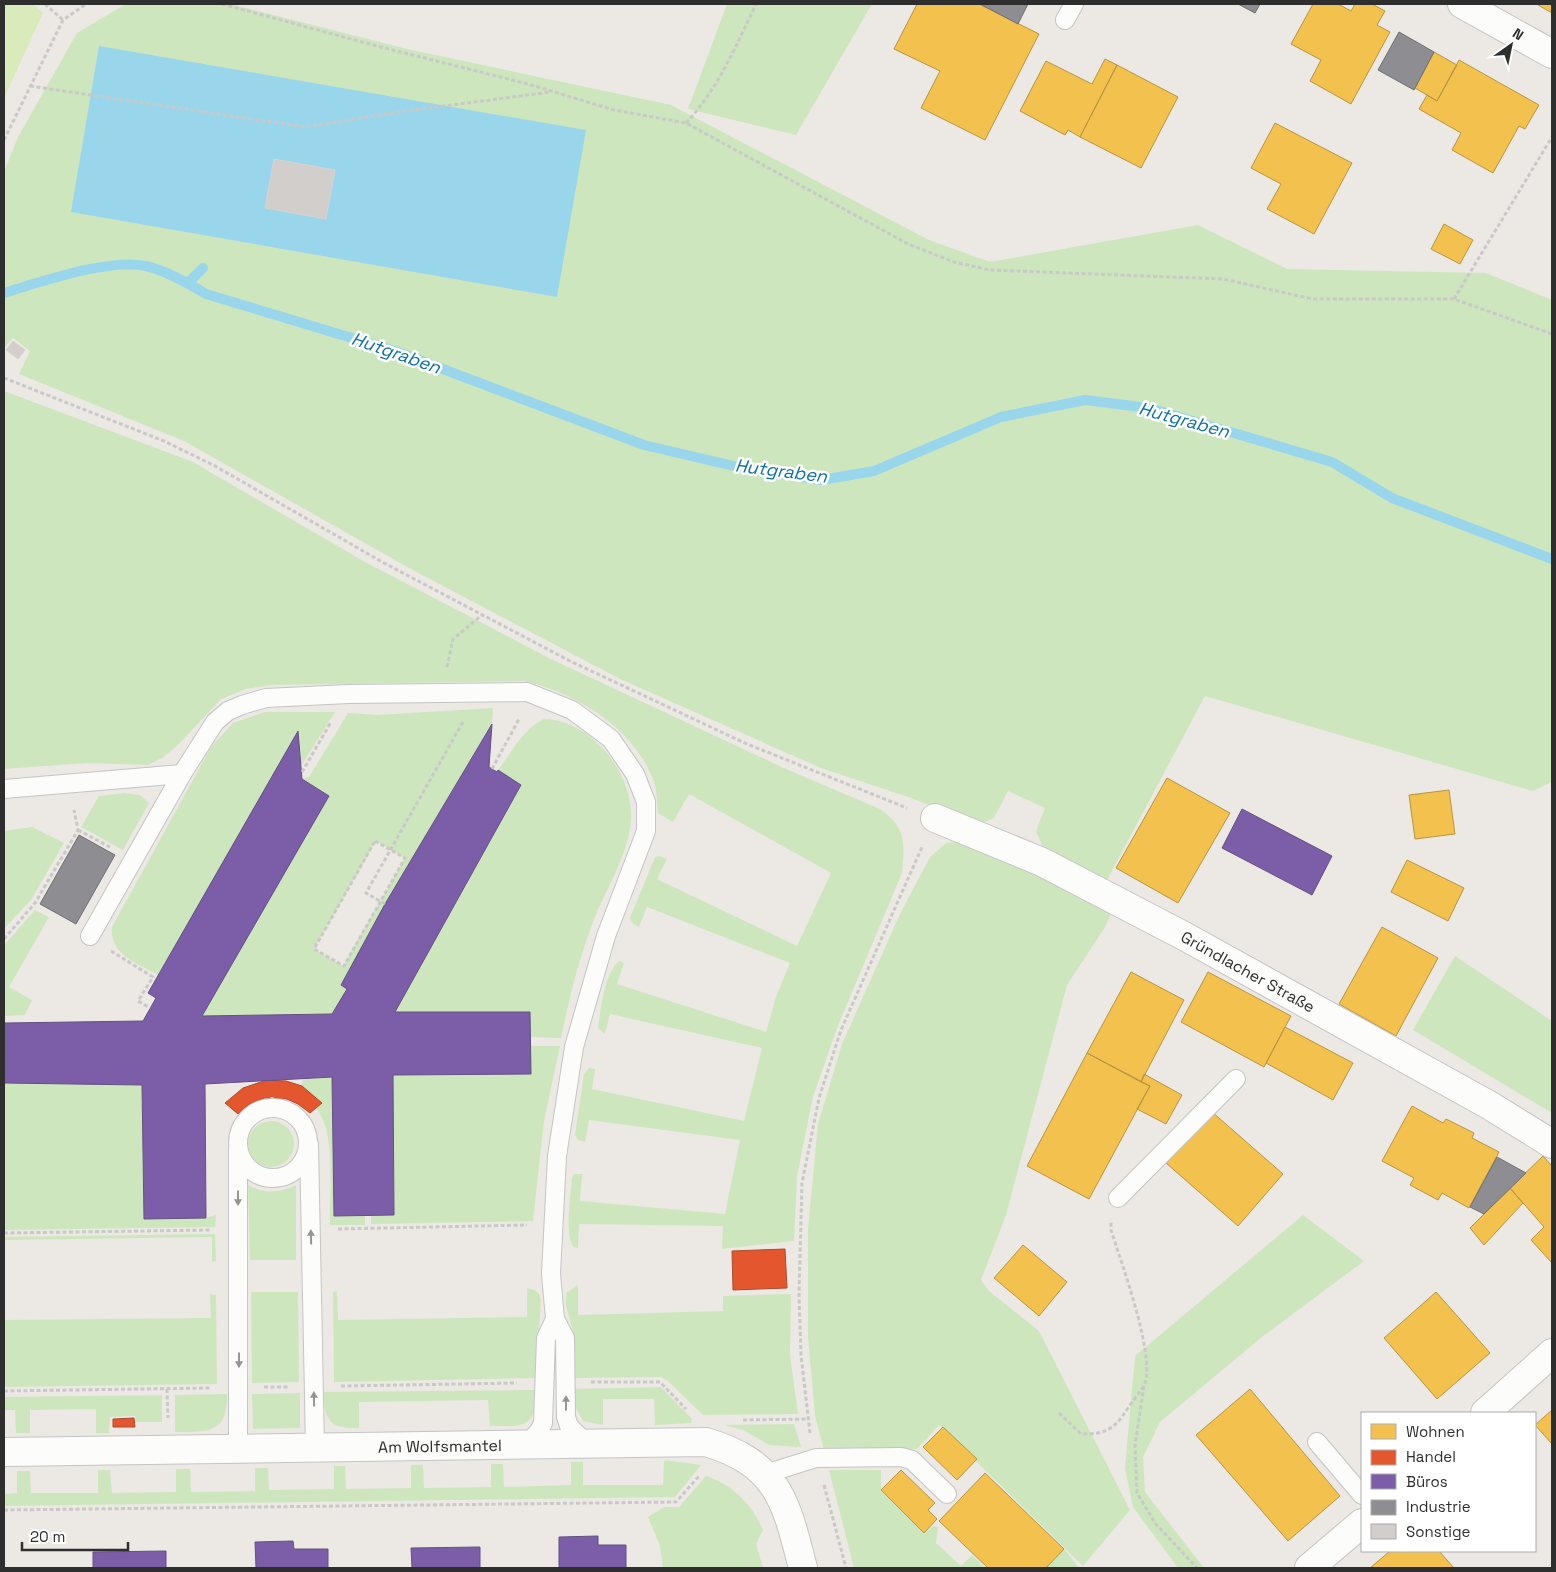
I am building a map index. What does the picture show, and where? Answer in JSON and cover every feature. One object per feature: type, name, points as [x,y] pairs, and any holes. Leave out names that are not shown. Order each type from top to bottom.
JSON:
[{"type":"street","points":[[1462,4],[1552,54]]},
{"type":"street","name":"Gründlacher Straße","points":[[935,818],[1042,862],[1184,936],[1489,1105],[1552,1144]]},
{"type":"street","points":[[1486,1412],[1552,1353]]},
{"type":"street","name":"Am Wolfsmantel","points":[[4,1452],[706,1442],[740,1455],[765,1474],[783,1499],[803,1568]]},
{"type":"street","points":[[1309,1568],[1361,1524]]},
{"type":"lane","points":[[1065,20],[1074,4]]},
{"type":"lane","points":[[90,936],[182,774],[215,722],[228,711],[266,698],[348,694],[527,692],[572,710],[611,739],[635,774],[646,802],[646,831],[606,936],[574,1047],[557,1156],[550,1274],[555,1319],[565,1338],[566,1417],[569,1426],[587,1444]]},
{"type":"lane","points":[[4,789],[182,774]]},
{"type":"lane","points":[[1118,1198],[1236,1079]]},
{"type":"lane","points":[[238,1449],[238,1136],[249,1116],[272,1102],[295,1114],[304,1123],[309,1144],[315,1448]]},
{"type":"lane","points":[[238,1149],[241,1159],[250,1170],[259,1176],[279,1178],[299,1168],[306,1158],[309,1144]]},
{"type":"lane","points":[[527,1444],[540,1431],[543,1423],[546,1338],[555,1319]]},
{"type":"lane","points":[[1317,1442],[1361,1494]]},
{"type":"lane","points":[[765,1474],[816,1458],[901,1457],[912,1460],[947,1494]]},
{"type":"path","points":[[45,4],[63,20]]},
{"type":"path","points":[[4,140],[63,20],[86,4]]},
{"type":"path","points":[[222,4],[614,110],[686,123],[908,244],[954,262],[990,270],[1223,279],[1313,299],[1454,299],[1552,334]]},
{"type":"path","points":[[686,123],[703,104],[732,56],[756,4]]},
{"type":"path","points":[[30,86],[306,126],[553,92]]},
{"type":"path","points":[[1454,299],[1552,137]]},
{"type":"path","points":[[4,378],[164,441],[215,466],[384,563],[570,661],[747,744],[935,818],[842,1030],[819,1098],[802,1183],[799,1294],[805,1394]]},
{"type":"path","points":[[442,693],[452,639],[482,614]]},
{"type":"path","points":[[385,904],[366,893],[479,693]]},
{"type":"path","points":[[302,772],[348,694]]},
{"type":"path","points":[[492,769],[533,695]]},
{"type":"path","points":[[4,938],[35,903],[78,830],[133,860]]},
{"type":"path","points":[[375,841],[392,850],[405,858],[344,966],[314,949],[375,841]]},
{"type":"path","points":[[90,936],[116,955],[153,977],[138,1001],[150,1008]]},
{"type":"path","points":[[1118,1198],[1112,1215],[1111,1230],[1140,1326],[1147,1371],[1135,1445],[1138,1493],[1156,1523],[1197,1568]]},
{"type":"path","points":[[310,1230],[554,1225]]},
{"type":"path","points":[[4,1233],[238,1230]]},
{"type":"path","points":[[1058,1412],[1081,1434],[1102,1434],[1112,1429],[1145,1384]]},
{"type":"path","points":[[4,1391],[239,1388]]},
{"type":"path","points":[[4,1510],[676,1502],[704,1470],[706,1442]]},
{"type":"green space","points":[[4,4],[33,4],[43,13],[4,98]]},
{"type":"green space","points":[[126,4],[230,4],[407,49],[671,105],[929,240],[990,262],[1198,225],[1287,269],[1486,273],[1552,300],[1552,782],[1533,791],[1205,696],[1107,880],[1043,848],[1036,831],[1045,808],[1008,791],[994,818],[980,824],[908,797],[821,768],[620,679],[409,568],[184,441],[19,374],[30,351],[13,338],[4,348],[4,172],[18,137],[77,33]]},
{"type":"green space","points":[[727,4],[872,4],[796,135],[688,109]]},
{"type":"green space","points":[[4,391],[193,462],[365,562],[551,659],[786,769],[880,809],[895,822],[902,836],[902,873],[837,1028],[813,1097],[797,1176],[794,1241],[722,1249],[723,1226],[579,1224],[578,1248],[574,1247],[569,1234],[569,1225],[572,1178],[574,1174],[582,1174],[580,1201],[725,1214],[740,1140],[589,1120],[585,1142],[578,1140],[575,1135],[584,1074],[589,1068],[595,1069],[592,1089],[744,1121],[762,1048],[610,1014],[605,1034],[598,1028],[602,1001],[610,974],[619,961],[624,963],[617,984],[766,1032],[776,997],[790,963],[647,907],[639,927],[633,924],[630,918],[655,857],[659,856],[667,859],[657,879],[797,946],[831,873],[689,794],[673,822],[658,813],[654,782],[645,763],[618,730],[602,716],[564,694],[524,681],[271,685],[246,689],[221,699],[177,746],[162,758],[148,765],[87,763],[4,769]]},
{"type":"green space","points":[[493,708],[492,724],[385,904],[341,985],[347,989],[332,1014],[202,1016],[329,796],[302,779],[309,777],[348,713],[377,715]],"holes":[[[376,841],[405,858],[343,966],[314,949]]]},
{"type":"green space","points":[[265,712],[335,712],[301,766],[297,732],[158,975],[126,957],[120,951],[112,937],[112,927],[211,747],[233,723]]},
{"type":"green space","points":[[544,719],[561,722],[578,729],[593,739],[606,752],[617,767],[625,784],[630,801],[631,818],[630,831],[621,859],[597,912],[582,952],[561,1038],[530,1037],[529,1012],[395,1012],[521,786],[498,770],[530,728]]},
{"type":"green space","points":[[125,793],[140,795],[149,803],[123,850],[81,827],[99,796]]},
{"type":"green space","points":[[32,827],[64,843],[31,900],[4,929],[4,831]]},
{"type":"green space","points":[[966,841],[1114,907],[1105,927],[1067,985],[1006,1215],[981,1280],[989,1291],[1039,1331],[1130,1510],[1083,1566],[939,1425],[917,1449],[824,1450],[815,1416],[808,1336],[808,1229],[818,1124],[842,1044],[900,914],[930,857],[946,843]]},
{"type":"green space","points":[[35,910],[49,917],[9,987],[32,1000],[25,1015],[4,1016],[4,945]]},
{"type":"green space","points":[[1455,956],[1552,1021],[1552,1113],[1413,1030]]},
{"type":"green space","points":[[530,1046],[560,1046],[544,1121],[533,1221],[371,1224],[371,1215],[394,1214],[393,1075],[531,1074]]},
{"type":"green space","points":[[332,1077],[365,1215],[365,1225],[330,1225],[331,1171],[329,1143],[323,1120],[313,1104],[299,1090],[304,1078]]},
{"type":"green space","points":[[4,1083],[142,1085],[144,1218],[206,1218],[216,1215],[215,1227],[4,1230]]},
{"type":"green space","points":[[271,1121],[284,1125],[290,1131],[294,1144],[290,1157],[284,1163],[271,1167],[258,1163],[252,1157],[248,1144],[252,1131],[258,1125]]},
{"type":"green space","points":[[248,1185],[260,1190],[278,1191],[296,1185],[296,1260],[250,1260]]},
{"type":"green space","points":[[1303,1215],[1364,1261],[1262,1337],[1160,1422],[1143,1457],[1145,1492],[1204,1568],[1178,1568],[1133,1507],[1125,1468],[1135,1356]]},
{"type":"green space","points":[[215,1234],[216,1261],[212,1262],[212,1237],[4,1240],[4,1237]]},
{"type":"green space","points":[[578,1285],[578,1315],[723,1311],[723,1296],[791,1294],[790,1355],[798,1414],[703,1415],[668,1381],[661,1377],[575,1378],[573,1331],[566,1306],[566,1293]]},
{"type":"green space","points":[[527,1288],[537,1292],[540,1295],[541,1301],[535,1378],[334,1382],[333,1292],[337,1291],[338,1320],[527,1317]]},
{"type":"green space","points":[[251,1292],[298,1292],[299,1382],[252,1383]]},
{"type":"green space","points":[[210,1294],[216,1295],[217,1384],[4,1387],[4,1320],[211,1318]]},
{"type":"green space","points":[[661,1387],[692,1419],[691,1423],[655,1425],[654,1399],[603,1399],[603,1425],[583,1421],[575,1406],[574,1389]]},
{"type":"green space","points":[[536,1390],[535,1403],[530,1419],[525,1423],[511,1426],[490,1426],[488,1400],[359,1402],[359,1428],[335,1425],[327,1416],[324,1402],[324,1392]]},
{"type":"green space","points":[[300,1393],[300,1428],[253,1429],[252,1394]]},
{"type":"green space","points":[[227,1394],[224,1417],[220,1424],[206,1431],[175,1432],[175,1395]]},
{"type":"green space","points":[[162,1395],[162,1422],[136,1422],[135,1416],[110,1417],[109,1433],[96,1433],[96,1409],[30,1410],[30,1433],[16,1433],[15,1410],[4,1410],[4,1397]]},
{"type":"green space","points":[[794,1424],[801,1447],[769,1445],[743,1430],[725,1425]]},
{"type":"green space","points":[[665,1460],[701,1465],[675,1497],[4,1506],[4,1494],[17,1493],[17,1471],[30,1471],[31,1493],[98,1493],[98,1470],[110,1470],[112,1493],[176,1492],[176,1469],[190,1469],[191,1492],[255,1491],[255,1468],[268,1468],[269,1490],[334,1489],[334,1466],[345,1466],[346,1489],[411,1488],[411,1465],[423,1465],[424,1488],[491,1487],[491,1464],[503,1464],[504,1487],[571,1485],[571,1462],[583,1462],[583,1485],[663,1485]]},
{"type":"green space","points":[[829,1470],[881,1470],[881,1491],[924,1533],[933,1526],[938,1527],[936,1543],[961,1566],[972,1555],[985,1568],[854,1568]]},
{"type":"green space","points":[[706,1476],[733,1490],[753,1512],[763,1530],[756,1544],[763,1568],[663,1568],[660,1546],[648,1517],[664,1507],[679,1507]]},
{"type":"green space","points":[[1064,1549],[1079,1568],[1046,1568]]},
{"type":"water","points":[[99,46],[586,130],[557,297],[71,212]]},
{"type":"building: Wohnen","points":[[917,4],[979,4],[1039,34],[985,140],[921,108],[940,71],[894,49]]},
{"type":"building: Wohnen","points":[[1313,4],[1338,4],[1351,11],[1355,4],[1372,4],[1385,11],[1377,25],[1390,32],[1351,104],[1310,81],[1321,60],[1291,44]]},
{"type":"building: Wohnen","points":[[1552,4],[1552,13],[1538,5]]},
{"type":"building: Wohnen","points":[[1434,52],[1457,65],[1437,101],[1415,88]]},
{"type":"building: Wohnen","points":[[1105,59],[1117,65],[1080,137],[1068,130],[1065,135],[1020,111],[1046,61],[1092,84]]},
{"type":"building: Wohnen","points":[[1459,60],[1539,105],[1525,129],[1519,126],[1493,173],[1452,150],[1461,133],[1419,109],[1427,95],[1437,101]]},
{"type":"building: Wohnen","points":[[1117,65],[1178,97],[1141,168],[1080,137]]},
{"type":"building: Wohnen","points":[[1275,123],[1352,163],[1314,234],[1267,209],[1281,184],[1251,168]]},
{"type":"building: Wohnen","points":[[1444,224],[1473,240],[1460,264],[1431,249]]},
{"type":"building: Wohnen","points":[[1167,778],[1230,813],[1178,903],[1116,868]]},
{"type":"building: Wohnen","points":[[1449,790],[1455,834],[1415,839],[1409,795]]},
{"type":"building: Wohnen","points":[[1407,860],[1464,888],[1448,921],[1391,892]]},
{"type":"building: Wohnen","points":[[1382,927],[1438,958],[1396,1036],[1339,1004]]},
{"type":"building: Wohnen","points":[[1131,972],[1184,1000],[1141,1082],[1087,1053]]},
{"type":"building: Wohnen","points":[[1208,972],[1291,1016],[1264,1067],[1181,1022]]},
{"type":"building: Wohnen","points":[[1285,1027],[1353,1063],[1333,1100],[1266,1063]]},
{"type":"building: Wohnen","points":[[1087,1053],[1150,1086],[1089,1199],[1027,1166]]},
{"type":"building: Wohnen","points":[[1144,1074],[1182,1095],[1166,1124],[1137,1109],[1150,1086],[1141,1082]]},
{"type":"building: Wohnen","points":[[1412,1106],[1443,1123],[1446,1119],[1474,1133],[1472,1138],[1499,1152],[1469,1208],[1442,1193],[1438,1200],[1410,1185],[1414,1178],[1382,1161]]},
{"type":"building: Wohnen","points":[[1211,1111],[1283,1174],[1238,1226],[1166,1163]]},
{"type":"building: Wohnen","points":[[1543,1156],[1552,1166],[1552,1263],[1531,1240],[1544,1227],[1510,1188]]},
{"type":"building: Wohnen","points":[[1510,1188],[1523,1203],[1484,1245],[1470,1228]]},
{"type":"building: Wohnen","points":[[1023,1245],[1067,1282],[1039,1316],[994,1278]]},
{"type":"building: Wohnen","points":[[1436,1292],[1490,1353],[1437,1399],[1384,1338]]},
{"type":"building: Wohnen","points":[[1250,1389],[1340,1496],[1288,1541],[1196,1435]]},
{"type":"building: Wohnen","points":[[1552,1410],[1552,1444],[1536,1426]]},
{"type":"building: Wohnen","points":[[943,1427],[977,1459],[957,1480],[923,1447]]},
{"type":"building: Wohnen","points":[[901,1470],[935,1503],[928,1510],[937,1519],[924,1533],[881,1490]]},
{"type":"building: Wohnen","points":[[985,1473],[1064,1549],[1046,1568],[988,1568],[939,1521]]},
{"type":"building: Wohnen","points":[[1389,1552],[1440,1552],[1454,1568],[1370,1568]]},
{"type":"building: Handel","points":[[267,1080],[286,1081],[302,1086],[322,1103],[310,1113],[287,1099],[264,1098],[248,1105],[238,1114],[225,1103],[243,1088]]},
{"type":"building: Handel","points":[[785,1249],[787,1288],[733,1290],[732,1251]]},
{"type":"building: Handel","points":[[134,1418],[135,1427],[113,1427],[113,1419]]},
{"type":"building: Büros","points":[[492,724],[489,767],[497,772],[498,770],[521,785],[395,1012],[530,1012],[531,1074],[393,1075],[394,1215],[334,1216],[332,1077],[205,1084],[206,1218],[144,1219],[142,1085],[4,1083],[4,1023],[143,1021],[156,998],[148,993],[298,731],[302,779],[329,796],[202,1016],[332,1014],[347,989],[341,985],[385,904]]},
{"type":"building: Büros","points":[[1242,809],[1332,856],[1312,895],[1222,848]]},
{"type":"building: Büros","points":[[598,1536],[598,1545],[626,1545],[626,1568],[559,1568],[559,1537]]},
{"type":"building: Büros","points":[[293,1541],[294,1549],[328,1549],[328,1568],[256,1568],[255,1542]]},
{"type":"building: Büros","points":[[480,1547],[480,1568],[412,1568],[411,1548]]},
{"type":"building: Büros","points":[[166,1551],[166,1568],[93,1568],[93,1552]]},
{"type":"building: Industrie","points":[[980,4],[1028,4],[1018,24]]},
{"type":"building: Industrie","points":[[1238,4],[1260,4],[1255,13]]},
{"type":"building: Industrie","points":[[1399,32],[1434,52],[1414,90],[1378,70]]},
{"type":"building: Industrie","points":[[79,835],[115,855],[76,924],[40,904]]},
{"type":"building: Industrie","points":[[1497,1157],[1526,1173],[1484,1214],[1470,1207]]},
{"type":"building: Sonstige","points":[[274,159],[335,170],[326,219],[265,208]]},
{"type":"building: Sonstige","points":[[13,341],[25,350],[18,359],[6,350]]},
{"type":"waterway","name":"Hutgraben","points":[[4,293],[95,268],[131,264],[146,266],[169,274],[206,294],[395,351],[644,445],[751,470],[822,480],[874,471],[1001,417],[1085,400],[1149,408],[1332,462],[1392,498],[1552,559]]},
{"type":"waterway","points":[[188,283],[203,268]]}]
